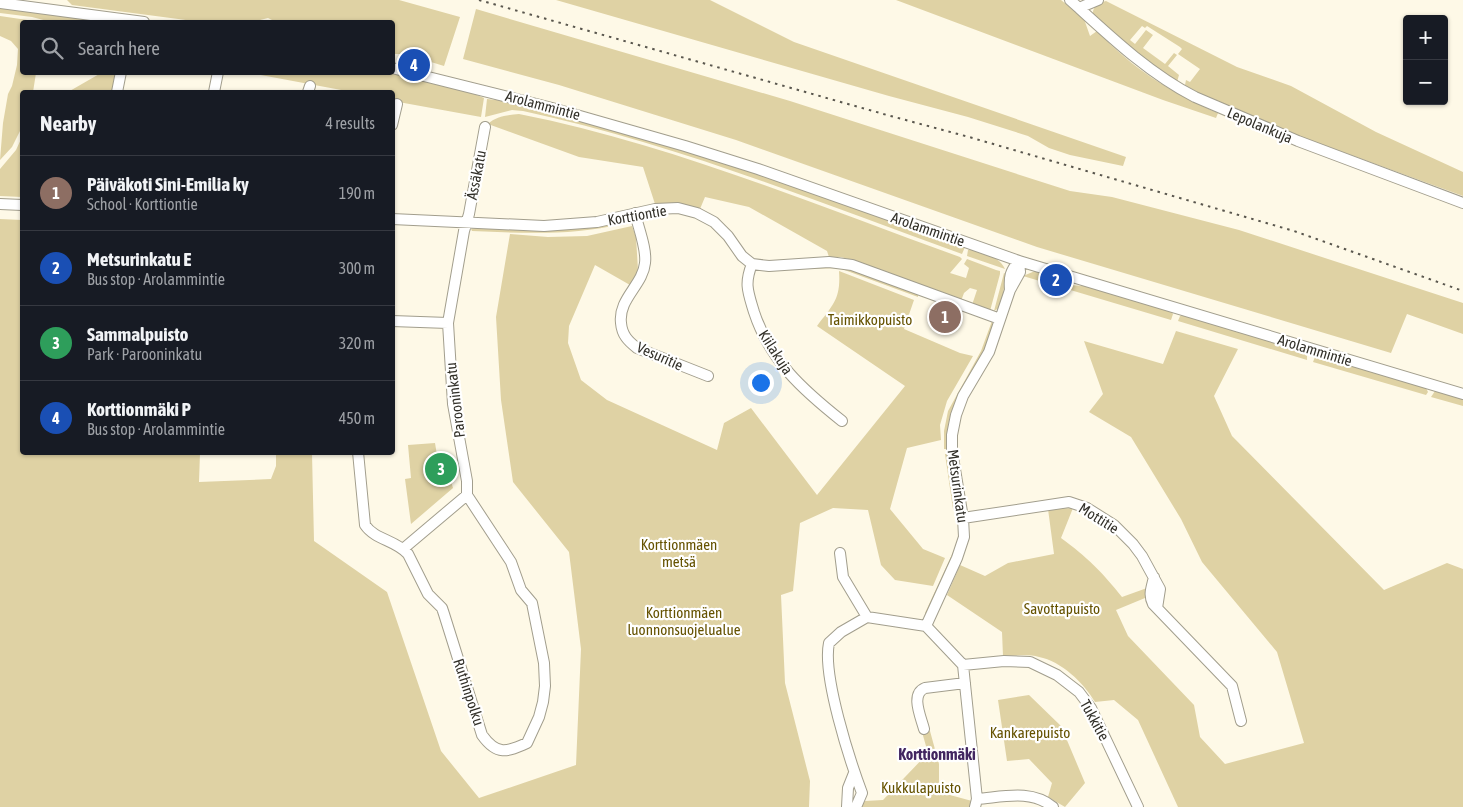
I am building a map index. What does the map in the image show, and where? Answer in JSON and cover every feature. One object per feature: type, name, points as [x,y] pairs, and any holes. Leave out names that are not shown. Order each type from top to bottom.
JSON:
[{"type":"street","name":"Lepolankuja","points":[[1070,0],[1104,31],[1152,70],[1181,90],[1298,141],[1463,203]]},
{"type":"street","points":[[1080,8],[1098,0]]},
{"type":"street","points":[[0,3],[129,20]]},
{"type":"street","name":"Arolammintie","points":[[395,69],[552,108],[684,146],[758,169],[1019,261],[1463,394]]},
{"type":"street","points":[[117,90],[120,75]]},
{"type":"street","points":[[214,90],[217,75]]},
{"type":"street","points":[[395,112],[397,104]]},
{"type":"street","name":"Ässäkatu","points":[[467,222],[485,127]]},
{"type":"street","points":[[0,204],[20,205]]},
{"type":"street","name":"Korttiontie","points":[[395,219],[544,226],[597,222],[635,213],[678,208],[697,213],[714,222],[724,231],[742,256],[752,264]]},
{"type":"street","name":"Vesuritie","points":[[635,213],[646,263],[641,276],[621,311],[622,332],[637,348],[708,376]]},
{"type":"street","name":"Parooninkatu","points":[[467,222],[448,323],[453,404],[467,481],[467,495]]},
{"type":"street","name":"Metsurinkatu","points":[[926,626],[961,548],[964,537],[963,518],[952,451],[954,424],[959,406],[989,352],[1010,290],[1020,272],[1019,261]]},
{"type":"street","points":[[752,264],[769,266],[838,262],[852,265],[1000,319]]},
{"type":"street","name":"Kiilakuja","points":[[752,264],[746,287],[767,343],[789,375],[842,421]]},
{"type":"street","points":[[395,321],[448,323]]},
{"type":"street","points":[[358,455],[365,525],[372,533],[403,548],[467,495]]},
{"type":"street","name":"Ruthinpolku","points":[[403,548],[408,554],[428,594],[442,608],[482,735],[487,742],[504,751],[510,751],[527,743],[539,717],[545,686],[544,663],[532,603],[521,590],[511,562],[467,495]]},
{"type":"street","name":"Mottitie","points":[[963,518],[1073,502],[1102,516],[1124,534],[1142,556],[1154,577],[1150,598],[1157,608],[1232,686],[1241,720]]},
{"type":"street","points":[[840,553],[844,577],[867,617]]},
{"type":"street","points":[[856,807],[862,793],[854,773],[834,696],[827,650],[828,643],[836,635],[867,617],[926,626],[963,665],[976,803],[1027,796],[1043,800],[1053,807]]},
{"type":"street","name":"Tukkitie","points":[[963,665],[1004,661],[1030,662],[1057,675],[1079,692],[1091,708],[1138,807]]},
{"type":"street","points":[[924,729],[917,699],[917,694],[920,690],[965,683]]},
{"type":"street","points":[[847,807],[848,788],[854,773]]},
{"type":"green space","points":[[67,0],[399,0],[460,17],[444,66],[405,54],[395,54],[395,20],[272,20],[268,18],[260,20],[186,20],[72,5]]},
{"type":"green space","points":[[556,0],[710,0],[794,42],[1126,157],[1123,166],[1070,155],[1049,148],[1028,136],[968,117]]},
{"type":"green space","points":[[896,0],[1061,0],[1084,19],[1090,36],[1097,31],[1138,68],[1184,97],[1218,113],[1216,118],[1163,100]]},
{"type":"green space","points":[[1106,1],[1237,67],[1291,86],[1376,132],[1463,172],[1463,196],[1299,136],[1197,92],[1185,85],[1186,80],[1190,82],[1200,69],[1178,54],[1182,49],[1180,47],[1147,26],[1145,28],[1142,26],[1130,40],[1135,44],[1146,30],[1153,35],[1143,48],[1165,64],[1174,53],[1177,55],[1168,66],[1179,75],[1177,82],[1144,59],[1093,15],[1095,7]]},
{"type":"green space","points":[[0,7],[101,20],[43,20],[0,13]]},
{"type":"green space","points":[[476,9],[790,101],[1070,191],[1112,197],[1239,230],[1463,303],[1463,334],[1407,314],[1391,353],[1037,247],[736,140],[559,85],[463,59]]},
{"type":"green space","points":[[0,16],[27,20],[20,20],[20,75],[36,75],[33,90],[20,90],[20,131],[12,147],[0,160],[3,123],[8,94],[17,65],[18,49],[11,41],[0,36]]},
{"type":"green space","points":[[395,73],[465,90],[484,98],[481,117],[395,101],[395,90],[341,90],[261,75],[395,75]]},
{"type":"green space","points":[[98,75],[117,75],[113,90],[71,90]]},
{"type":"green space","points":[[487,99],[515,102],[621,131],[735,166],[965,247],[962,254],[745,175],[579,124],[512,110],[485,117]]},
{"type":"green space","points":[[519,114],[632,142],[687,159],[742,177],[960,257],[962,259],[950,273],[966,278],[969,268],[964,264],[967,259],[1000,271],[990,311],[972,305],[977,290],[970,288],[964,293],[961,301],[852,260],[841,257],[829,257],[827,251],[749,207],[705,197],[700,209],[655,204],[643,167],[579,157],[488,124],[506,115]]},
{"type":"green space","points":[[20,141],[20,197],[0,196],[0,169],[16,150]]},
{"type":"green space","points":[[0,219],[20,220],[20,455],[200,455],[199,482],[271,479],[276,466],[276,455],[312,455],[314,541],[387,592],[441,751],[479,798],[576,765],[581,649],[569,552],[513,482],[501,400],[496,317],[510,234],[548,237],[587,236],[632,226],[636,237],[638,270],[630,285],[595,265],[569,326],[568,343],[581,380],[607,400],[717,450],[724,423],[751,408],[817,495],[905,386],[817,326],[835,301],[839,288],[839,271],[914,300],[904,329],[960,353],[973,356],[947,401],[940,425],[941,440],[907,448],[890,509],[923,549],[945,558],[933,586],[895,580],[881,565],[868,510],[833,508],[800,523],[793,591],[781,595],[785,683],[810,781],[809,807],[0,807]]},
{"type":"green space","points":[[622,221],[622,224],[603,228],[566,232],[472,231],[471,229],[555,230],[590,227]]},
{"type":"green space","points":[[971,249],[995,258],[1005,269],[967,256],[968,250]]},
{"type":"green space","points":[[840,265],[918,294],[918,297],[839,268],[807,269],[807,267]]},
{"type":"green space","points":[[1035,271],[1055,280],[1053,285],[1023,276]]},
{"type":"green space","points":[[1004,273],[1006,274],[1003,295],[999,308],[994,311]]},
{"type":"green space","points":[[1058,281],[1069,285],[1085,286],[1171,311],[1173,314],[1171,320],[1057,286]]},
{"type":"green space","points":[[1183,315],[1303,350],[1307,360],[1178,321],[1180,316]]},
{"type":"green space","points":[[992,321],[993,329],[990,340],[951,413],[948,426],[948,449],[944,449],[944,431],[948,411],[981,351]]},
{"type":"green space","name":"Savottapuisto","points":[[1176,331],[1238,349],[1214,396],[1232,436],[1384,590],[1447,563],[1463,569],[1463,807],[1178,807],[1138,720],[1114,700],[1095,702],[1078,680],[1063,668],[1047,659],[1026,655],[1003,656],[1002,632],[947,595],[960,565],[985,576],[1008,563],[1054,554],[1048,509],[1073,508],[1061,538],[1094,565],[1122,597],[1147,588],[1145,598],[1116,610],[1128,636],[1194,705],[1200,737],[1225,764],[1304,743],[1277,652],[1202,562],[1181,519],[1131,437],[1089,412],[1103,394],[1084,341],[1163,364]]},
{"type":"green space","points":[[1319,355],[1425,386],[1428,392],[1426,395],[1313,362],[1315,357]]},
{"type":"green space","points":[[1435,391],[1463,398],[1463,406],[1431,397]]},
{"type":"green space","points":[[435,443],[438,461],[445,460],[453,488],[411,524],[405,479],[411,478],[408,445]]},
{"type":"green space","points":[[945,454],[949,454],[957,509],[955,510],[953,509]]},
{"type":"green space","points":[[954,550],[956,551],[927,616],[925,613]]},
{"type":"green space","name":"Kankarepuisto","points":[[1029,695],[1061,726],[1085,783],[1065,807],[1048,797],[1052,783],[1029,759],[1007,761],[998,700]]},
{"type":"green space","name":"Kukkulapuisto","points":[[930,731],[939,764],[939,792],[972,801],[971,807],[861,807],[865,801],[883,800],[928,753],[922,732]]},
{"type":"railway","points":[[479,0],[969,137],[1294,231],[1463,291]]},
{"type":"place","name":"Korttionmäki P","points":[[414,65]]},
{"type":"place","name":"Metsurinkatu E","points":[[1056,280]]},
{"type":"place","name":"Päiväkoti Sini-Emilia ky","points":[[945,317]]},
{"type":"place","name":"Sammalpuisto","points":[[441,469]]},
{"type":"district","name":"Korttionmäki","points":[[937,754]]},
{"type":"park label","name":"Taimikkopuisto","points":[[870,319]]},
{"type":"park label","name":"Korttionmäen metsä","points":[[679,552]]},
{"type":"park label","name":"Korttionmäen luonnonsuojelualue","points":[[684,620]]}]
